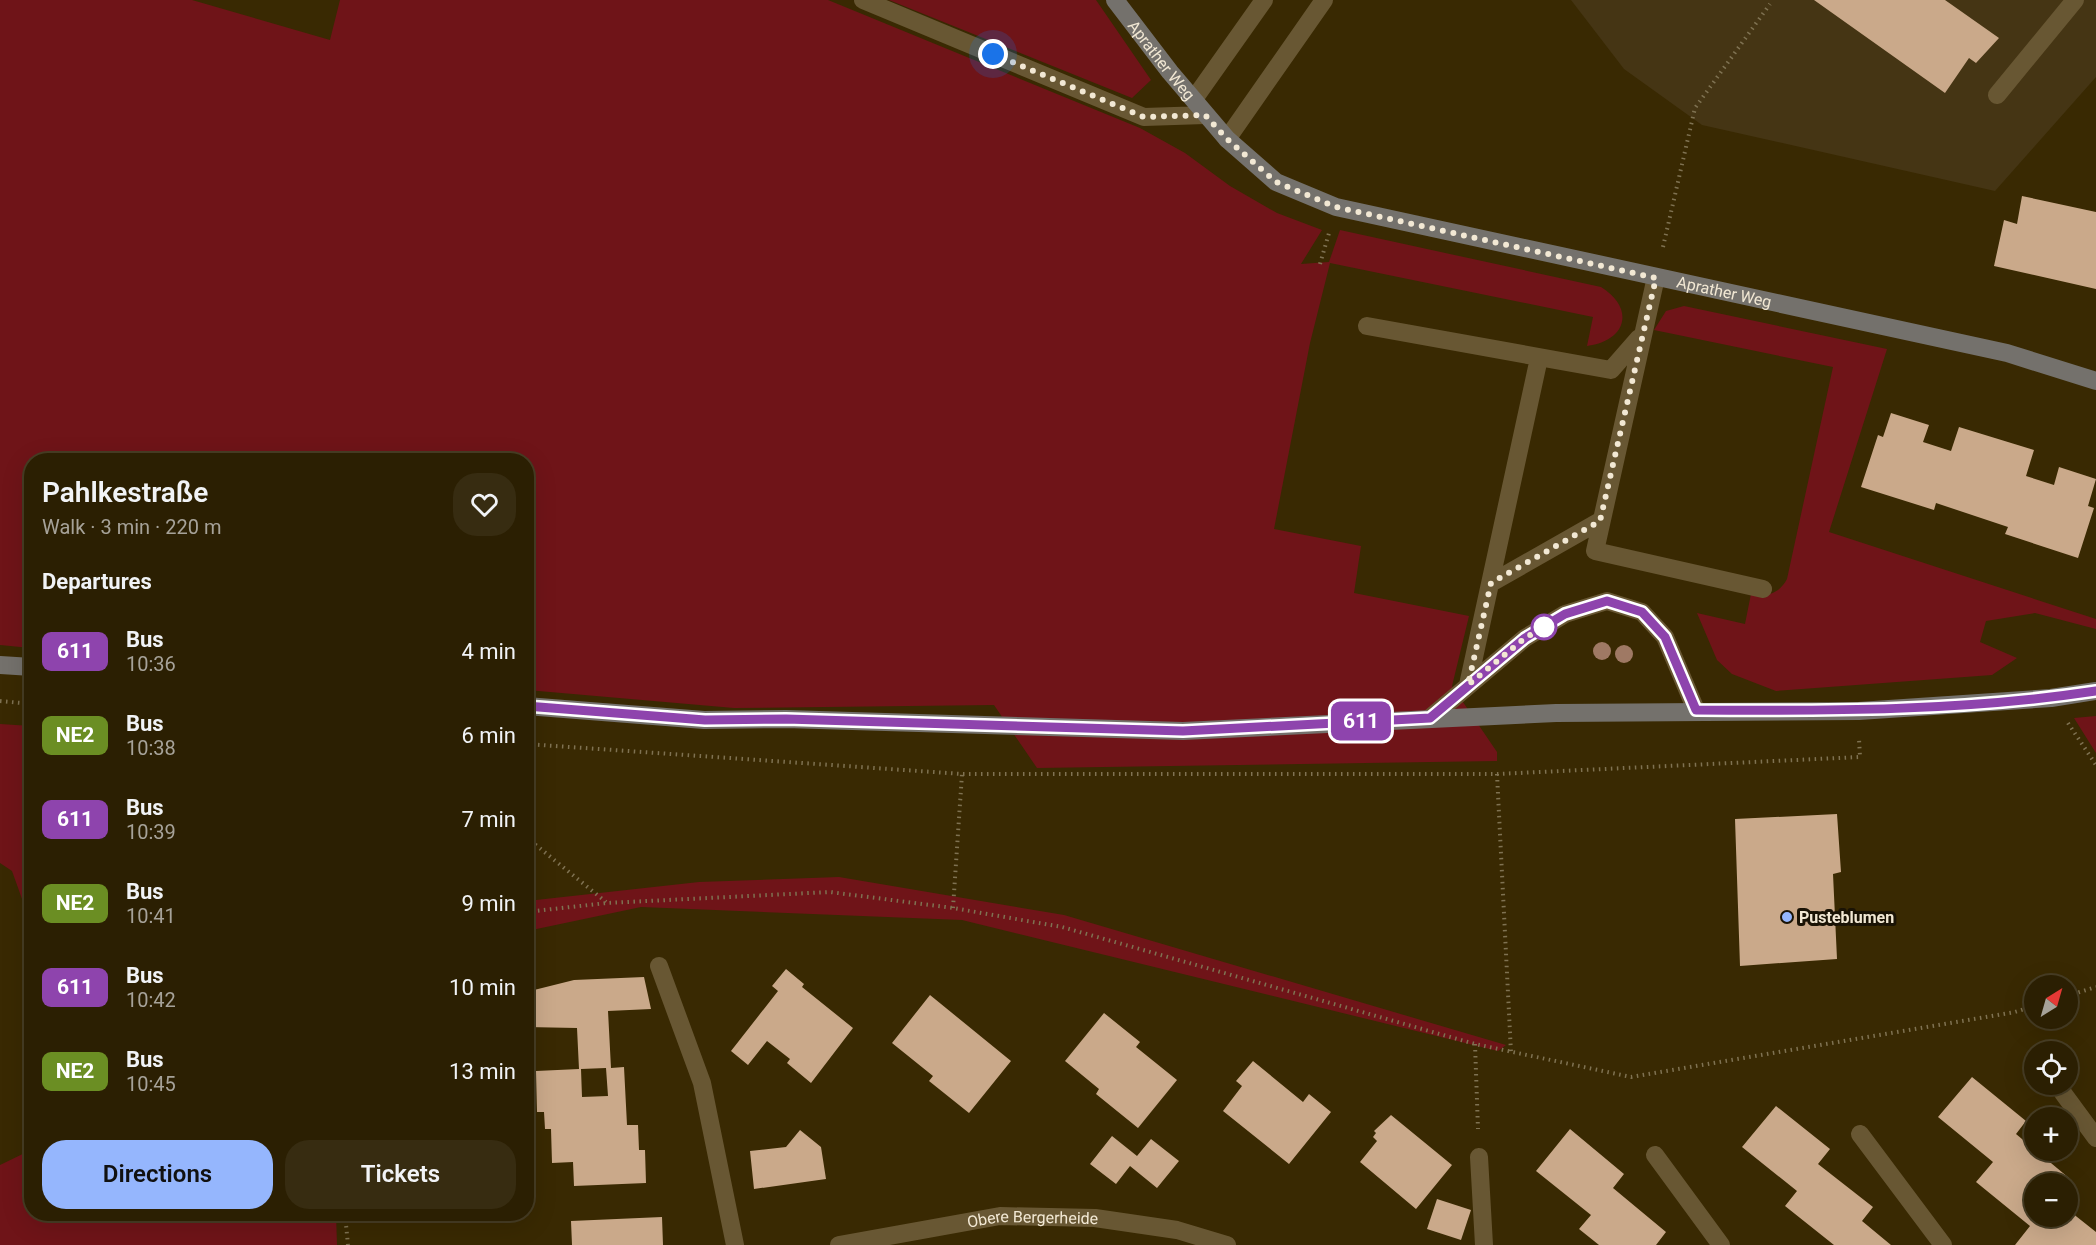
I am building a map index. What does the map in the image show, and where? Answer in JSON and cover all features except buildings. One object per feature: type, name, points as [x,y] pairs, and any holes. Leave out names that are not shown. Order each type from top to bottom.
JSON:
[{"type":"street","points":[[863,0],[1144,117],[1205,115]]},
{"type":"street","name":"Aprather Weg","points":[[1115,0],[1205,115],[1227,139],[1276,182],[1336,207],[2007,353],[2096,381]]},
{"type":"street","points":[[1194,99],[1264,0]]},
{"type":"street","points":[[1227,139],[1324,0]]},
{"type":"street","points":[[1997,95],[2075,0]]},
{"type":"street","points":[[1656,278],[1595,551],[1763,589]]},
{"type":"street","points":[[1367,326],[1611,370],[1641,337]]},
{"type":"street","points":[[1468,685],[1539,358]]},
{"type":"street","points":[[1491,583],[1600,521]]},
{"type":"street","points":[[1430,718],[1525,638],[1565,614],[1607,601],[1642,612],[1665,637],[1696,710]]},
{"type":"street","points":[[0,665],[24,667]]},
{"type":"street","points":[[534,707],[705,720],[786,719],[1183,731],[1430,718],[1696,710],[1859,711],[2051,698],[2096,691]]},
{"type":"street","points":[[658,966],[702,1083],[735,1245]]},
{"type":"street","points":[[2064,1095],[2096,1138]]},
{"type":"street","points":[[1860,1134],[1943,1245]]},
{"type":"street","points":[[1655,1155],[1721,1245]]},
{"type":"street","points":[[1479,1156],[1484,1245]]},
{"type":"street","name":"Obere Bergerheide","points":[[839,1245],[1000,1216],[1095,1218],[1177,1230],[1227,1245]]},
{"type":"path","points":[[1656,278],[1695,108],[1770,4]]},
{"type":"path","points":[[2051,698],[2096,765]]},
{"type":"path","points":[[0,701],[24,703]]},
{"type":"path","points":[[534,745],[962,774],[1497,774],[1860,757],[1859,711]]},
{"type":"path","points":[[953,908],[962,774]]},
{"type":"path","points":[[1497,774],[1510,1053]]},
{"type":"path","points":[[534,844],[607,903]]},
{"type":"path","points":[[534,911],[607,903],[830,892],[953,908],[1062,927],[1475,1044],[1631,1077],[2024,1009]]},
{"type":"path","points":[[2078,993],[2096,987]]},
{"type":"path","points":[[1475,1044],[1479,1156]]},
{"type":"path","points":[[346,1221],[348,1245]]},
{"type":"shaded area","points":[[0,0],[192,0],[330,40],[340,0],[828,0],[1140,128],[1185,153],[1230,186],[1277,213],[1322,230],[1301,264],[1329,262],[1340,230],[1601,287],[1619,305],[1622,314],[1622,323],[1611,338],[1587,346],[1593,317],[1330,263],[1310,343],[1274,529],[1361,546],[1354,593],[1469,616],[1452,686],[1497,752],[1497,761],[1037,768],[994,705],[734,708],[534,691],[534,453],[24,453],[24,647],[0,645]]},
{"type":"shaded area","points":[[889,0],[1096,0],[1151,80],[1132,98]]},
{"type":"shaded area","points":[[1571,0],[2096,0],[2096,77],[1995,191],[1702,125],[1624,69]]},
{"type":"shaded area","points":[[1684,306],[1887,349],[1829,532],[2096,619],[2096,629],[2035,613],[1986,621],[1980,642],[2017,658],[1992,675],[1776,691],[1732,674],[1717,660],[1697,613],[1745,624],[1751,594],[1772,593],[1780,588],[1787,579],[1833,367],[1654,330],[1666,311]]},
{"type":"shaded area","points":[[2096,716],[2096,753],[2074,718]]},
{"type":"shaded area","points":[[0,724],[24,726],[24,904],[12,871],[0,863]]},
{"type":"shaded area","points":[[839,877],[1064,915],[1506,1045],[1498,1051],[962,920],[641,907],[534,930],[534,900],[699,882]]},
{"type":"shaded area","points":[[24,1153],[24,1221],[336,1221],[337,1245],[0,1245],[0,1165]]},
{"type":"bus line","name":"611","points":[[534,707],[705,720],[786,719],[1183,731],[1430,718],[1525,638],[1565,614],[1607,601],[1642,612],[1665,637],[1696,710],[1859,711],[2051,698],[2096,691]]},
{"type":"place","name":"Pusteblumen","points":[[1787,917]]},
{"type":"route","points":[[993,54],[1144,117],[1205,115],[1227,139],[1276,182],[1336,207],[1656,278],[1600,521],[1491,583],[1468,685],[1525,638],[1544,627]]}]
